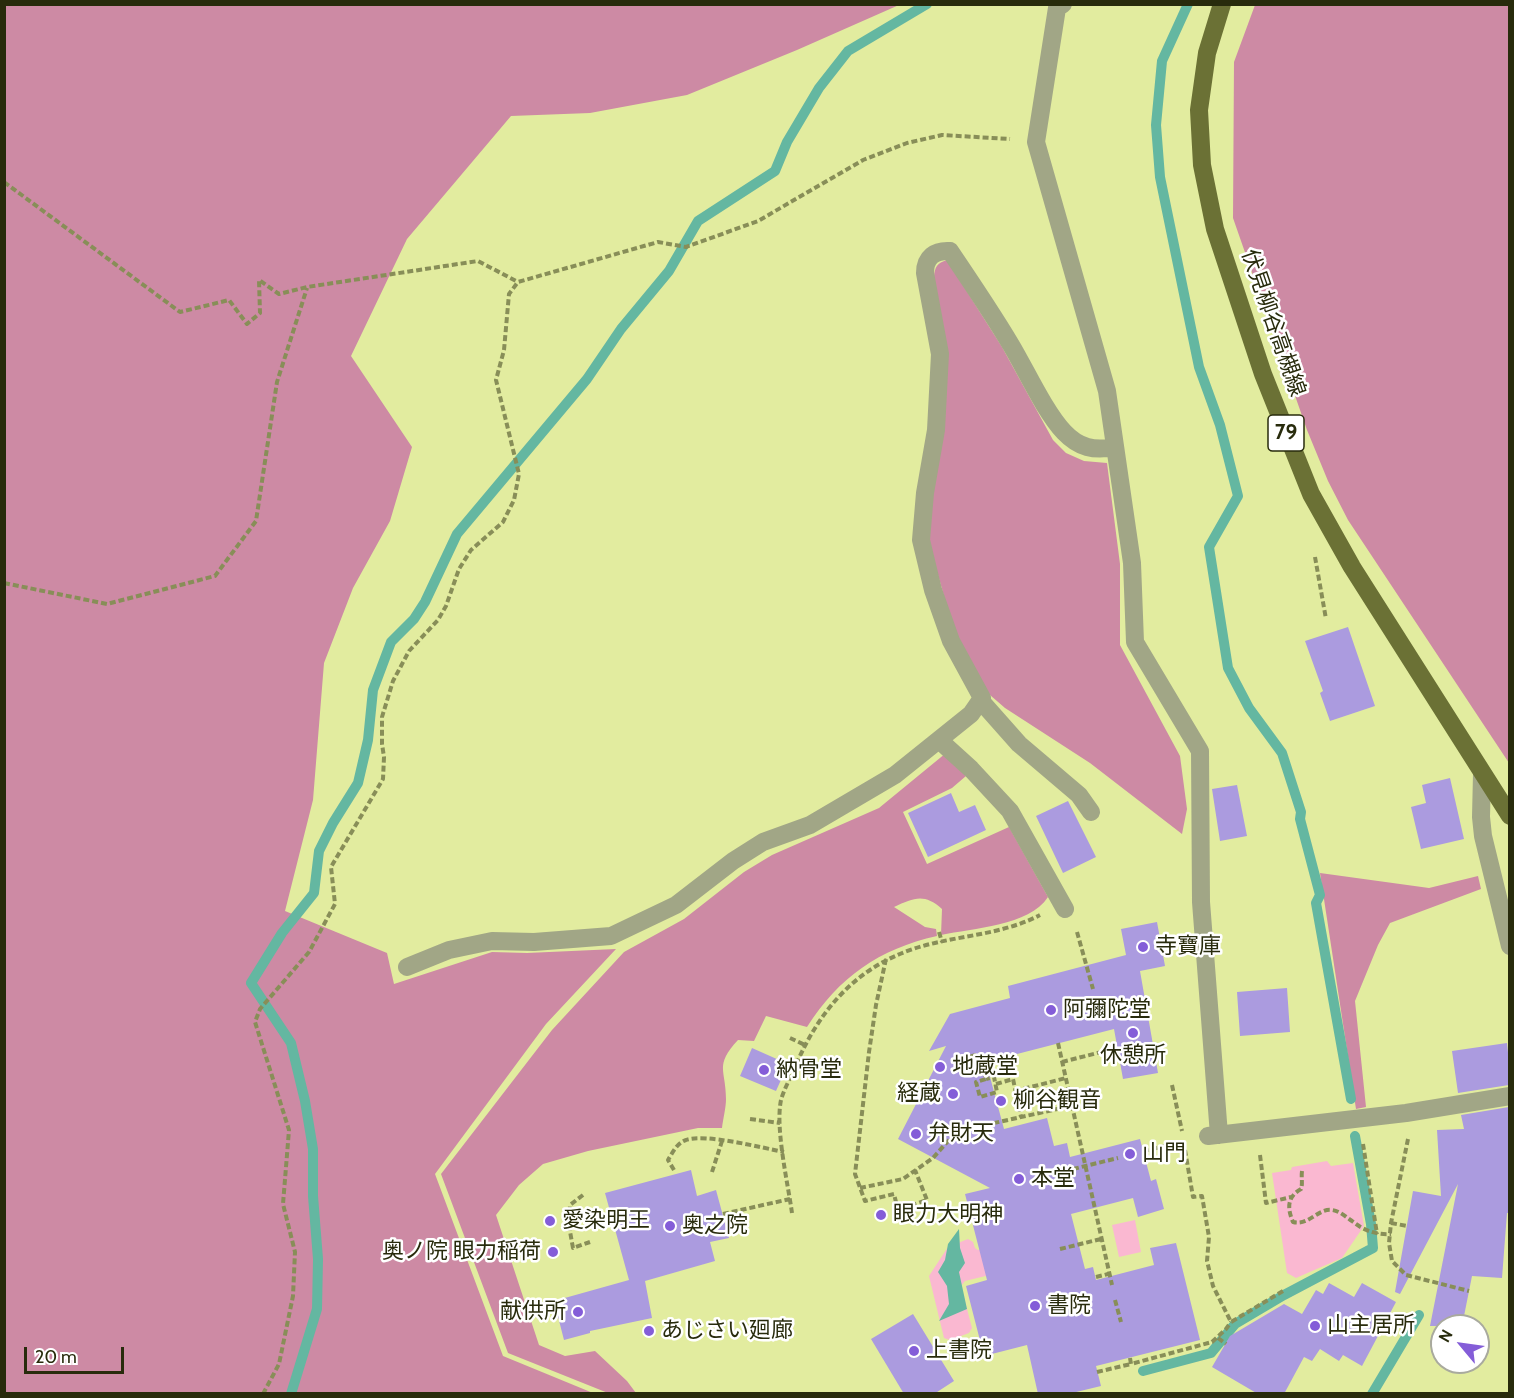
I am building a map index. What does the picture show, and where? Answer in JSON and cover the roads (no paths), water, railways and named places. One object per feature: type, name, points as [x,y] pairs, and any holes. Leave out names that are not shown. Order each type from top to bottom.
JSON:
[{"type":"main road","name":"伏見柳谷高槻線","points":[[1222,4],[1207,53],[1199,110],[1202,165],[1215,229],[1263,374],[1311,494],[1352,567],[1509,816]]},
{"type":"lane","points":[[1062,4],[1057,8],[1036,141],[1107,391],[1132,563],[1135,642],[1200,751],[1201,902],[1213,1136],[1406,1113],[1509,1096]]},
{"type":"lane","points":[[406,967],[449,950],[492,940],[534,942],[611,936],[676,905],[733,861],[763,842],[810,825],[895,775],[971,714],[982,698],[951,641],[933,590],[921,540],[925,492],[936,430],[940,354],[925,273],[925,264],[931,256],[940,251],[950,251],[1010,343],[1054,419],[1065,433],[1085,447],[1098,450],[1115,447]]},
{"type":"lane","points":[[980,700],[1019,744],[1079,795],[1091,812]]},
{"type":"lane","points":[[939,740],[971,769],[1010,812],[1062,902]]},
{"type":"lane","points":[[1482,774],[1483,836],[1509,946]]},
{"type":"water","points":[[959,1229],[960,1248],[965,1263],[959,1272],[967,1309],[939,1321],[949,1304],[947,1286],[938,1272],[945,1260],[948,1244]]},
{"type":"waterway","points":[[291,1394],[317,1309],[318,1259],[313,1196],[313,1149],[305,1101],[291,1043],[251,983],[282,933],[314,893],[319,851],[358,783],[368,740],[373,690],[391,642],[414,619],[425,602],[457,534],[587,379],[621,329],[669,271],[698,221],[775,171],[787,142],[819,88],[848,51],[927,4]]},
{"type":"waterway","points":[[1188,4],[1162,61],[1156,125],[1160,177],[1199,367],[1220,425],[1238,496],[1209,547],[1228,668],[1249,708],[1282,753],[1301,812],[1300,819],[1320,895],[1316,903],[1351,1099]]},
{"type":"waterway","points":[[1143,1371],[1211,1353],[1235,1324],[1373,1248],[1371,1224],[1355,1136]]},
{"type":"waterway","points":[[1372,1394],[1419,1315]]},
{"type":"place","name":"寺寶庫","points":[[1143,947]]},
{"type":"place","name":"阿彌陀堂","points":[[1051,1010]]},
{"type":"place","name":"休憩所","points":[[1133,1033]]},
{"type":"place","name":"地蔵堂","points":[[940,1067]]},
{"type":"place","name":"納骨堂","points":[[764,1070]]},
{"type":"place","name":"経蔵","points":[[953,1094]]},
{"type":"place","name":"柳谷観音","points":[[1001,1101]]},
{"type":"place","name":"弁財天","points":[[916,1134]]},
{"type":"place","name":"山門","points":[[1130,1154]]},
{"type":"place","name":"本堂","points":[[1019,1179]]},
{"type":"place","name":"眼力大明神","points":[[881,1215]]},
{"type":"place","name":"愛染明王","points":[[550,1221]]},
{"type":"place","name":"奥之院","points":[[670,1226]]},
{"type":"place","name":"奥ノ院 眼力稲荷","points":[[553,1252]]},
{"type":"place","name":"書院","points":[[1035,1306]]},
{"type":"place","name":"献供所","points":[[578,1312]]},
{"type":"place","name":"山主居所","points":[[1315,1326]]},
{"type":"place","name":"あじさい廻廊","points":[[649,1331]]},
{"type":"place","name":"上書院","points":[[914,1351]]}]
